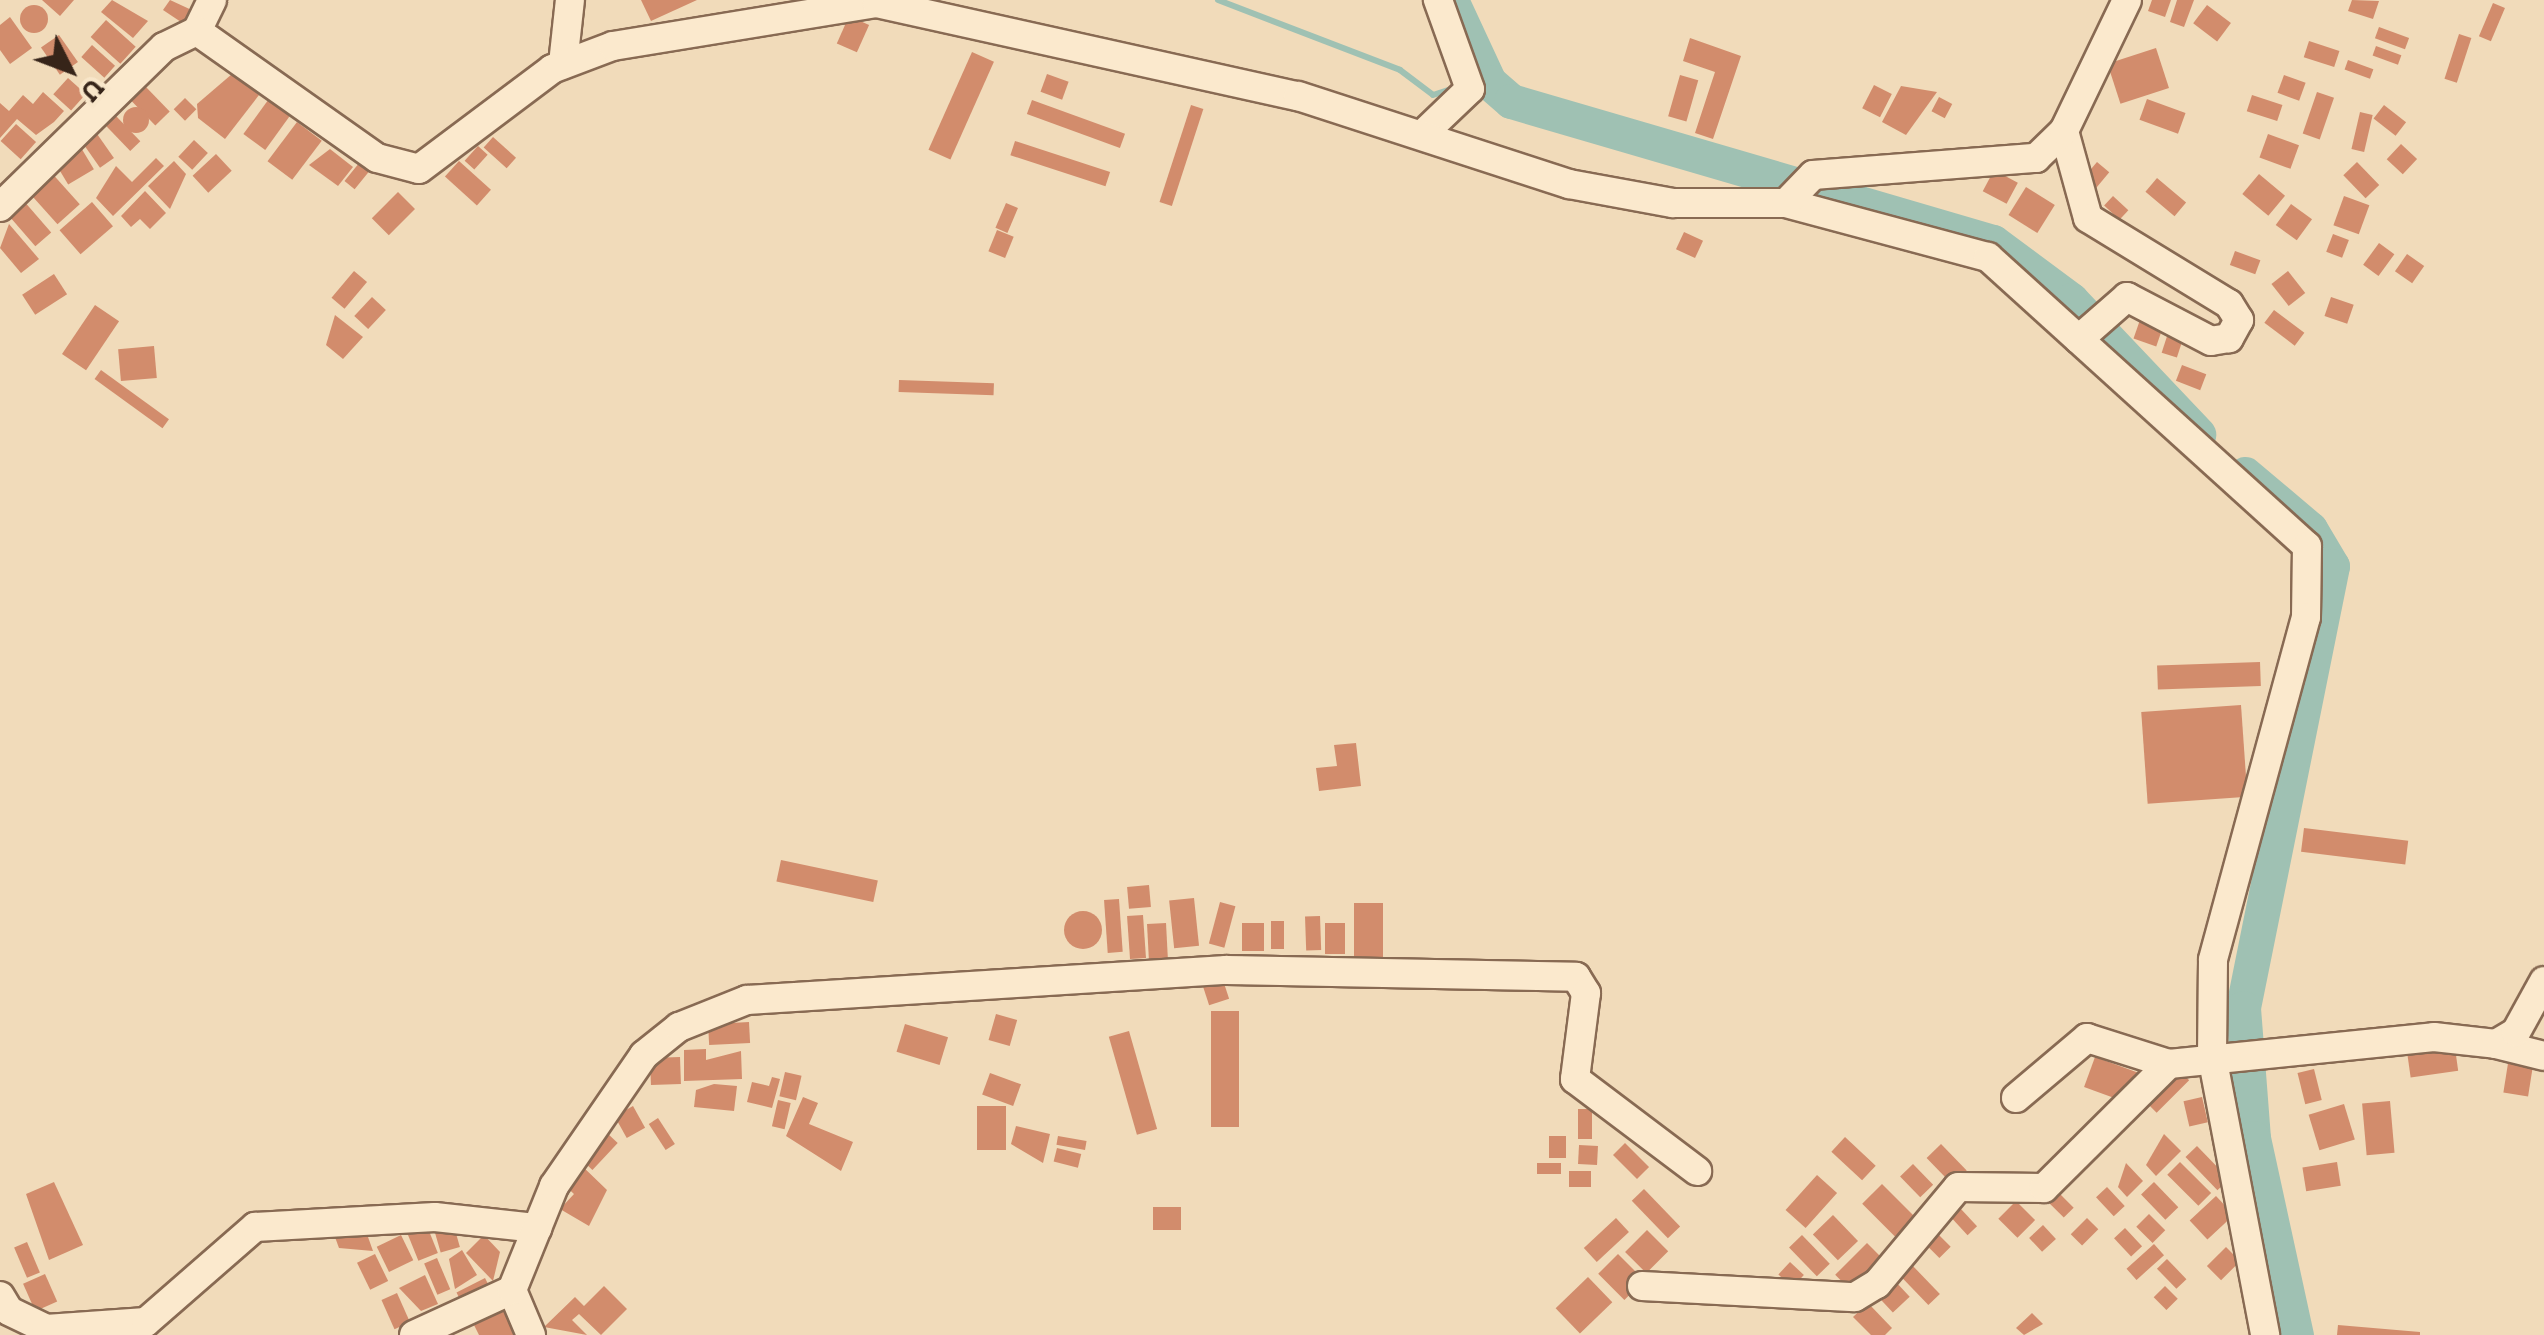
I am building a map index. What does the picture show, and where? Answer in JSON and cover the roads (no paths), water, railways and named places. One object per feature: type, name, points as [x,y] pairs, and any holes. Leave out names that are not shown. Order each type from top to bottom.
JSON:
[{"type":"street","points":[[0,207],[164,47],[196,30],[212,0]]},
{"type":"street","points":[[563,64],[570,0]]},
{"type":"street","points":[[1425,132],[1470,89],[1438,0]]},
{"type":"street","points":[[196,30],[399,169],[428,165],[563,64],[724,21],[877,3],[1158,60],[1425,132],[1569,184],[1673,203],[1794,192],[2022,162],[2064,131],[2127,0]]},
{"type":"street","points":[[2064,131],[2088,218],[2216,295],[2239,320],[2218,342],[2134,298],[2088,328]]},
{"type":"street","points":[[1794,192],[1974,250],[2088,328],[2296,531],[2311,565],[2306,617],[2218,933],[2212,1056],[2265,1335]]},
{"type":"street","points":[[414,1335],[512,1290],[554,1186],[644,1055],[679,1027],[734,1004],[1139,974],[1580,978],[1576,1079],[1697,1171]]},
{"type":"street","points":[[2496,1044],[2516,1032],[2544,981]]},
{"type":"street","points":[[2016,1098],[2086,1038],[2169,1064],[2249,1050],[2434,1036],[2496,1044],[2544,1056]]},
{"type":"street","points":[[1642,1286],[1842,1298],[1867,1292],[1958,1187],[2044,1188],[2169,1064]]},
{"type":"street","points":[[0,1296],[9,1311],[52,1332],[146,1322],[255,1227],[451,1217],[537,1228]]},
{"type":"street","points":[[512,1290],[531,1335]]},
{"type":"street","points":[[456,1335],[469,1309]]},
{"type":"waterway","points":[[1218,0],[1400,70],[1433,95],[1451,89]]},
{"type":"waterway","points":[[1451,0],[1489,82],[1511,101],[1993,242],[2071,300],[2198,434]]},
{"type":"waterway","points":[[2245,474],[2310,529],[2332,566],[2243,1008],[2253,1138],[2296,1335]]}]
